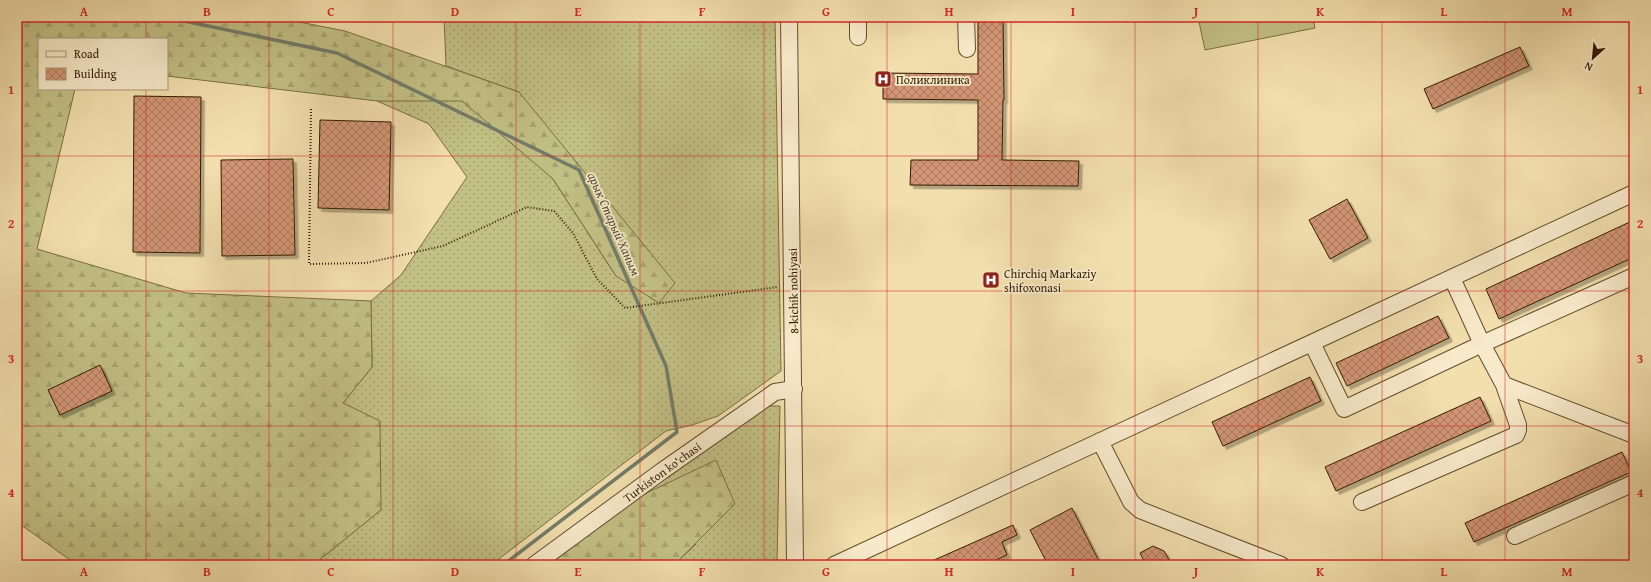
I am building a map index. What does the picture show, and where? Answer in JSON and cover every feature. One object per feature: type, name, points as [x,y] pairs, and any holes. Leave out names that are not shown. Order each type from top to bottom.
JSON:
[{"type":"street","name":"8-kichik nohiyasi","points":[[789,17],[795,565]]},
{"type":"street","points":[[858,17],[858,37]]},
{"type":"street","points":[[966,17],[967,49]]},
{"type":"street","points":[[834,565],[1634,193]]},
{"type":"street","points":[[1312,343],[1344,409],[1482,344],[1634,276]]},
{"type":"street","points":[[1362,502],[1516,435],[1518,425],[1504,385],[1482,344],[1452,278]]},
{"type":"street","points":[[1504,385],[1634,435]]},
{"type":"street","name":"Turkiston ko‘chasi","points":[[534,565],[662,471],[775,392],[794,389]]},
{"type":"street","points":[[1100,441],[1131,502],[1140,510],[1281,565]]},
{"type":"street","points":[[1515,536],[1634,483]]},
{"type":"path","points":[[311,109],[309,264],[366,263],[443,246],[527,207],[554,211],[574,233],[597,279],[625,308],[712,295],[793,286]]},
{"type":"green space","points":[[17,17],[274,17],[345,31],[519,92],[675,283],[659,303],[616,276],[553,179],[462,101],[377,101],[168,76],[168,38],[38,38],[38,90],[75,90],[37,249],[186,293],[371,301],[372,367],[343,403],[380,421],[381,510],[313,565],[77,565],[17,522]]},
{"type":"green space","points":[[444,17],[775,17],[781,371],[718,416],[692,425],[666,431],[491,565],[313,565],[381,510],[343,403],[372,367],[371,301],[401,275],[467,177],[429,124],[377,101],[459,92],[553,179],[616,276],[519,92],[446,66]]},
{"type":"green space","points":[[1198,17],[1313,17],[1315,28],[1205,50]]},
{"type":"green space","points":[[768,406],[780,406],[777,565],[674,565],[696,544],[636,498]]},
{"type":"green space","points":[[716,460],[735,504],[674,565],[549,565],[636,498]]},
{"type":"building","points":[[978,17],[1003,17],[1004,100],[1002,160],[1079,161],[1078,186],[910,185],[911,160],[978,160],[978,100],[883,99],[883,73],[978,74]]},
{"type":"building","points":[[1520,47],[1529,66],[1433,109],[1424,89]]},
{"type":"building","points":[[134,96],[201,97],[200,253],[133,252]]},
{"type":"building","points":[[320,120],[391,122],[389,210],[318,208]]},
{"type":"building","points":[[293,159],[295,255],[222,256],[221,160]]},
{"type":"building","points":[[1347,199],[1368,238],[1330,259],[1309,220]]},
{"type":"building","points":[[1634,220],[1634,257],[1499,319],[1486,289]]},
{"type":"building","points":[[1438,316],[1449,338],[1347,386],[1336,363]]},
{"type":"building","points":[[100,365],[112,391],[60,415],[48,390]]},
{"type":"building","points":[[1310,377],[1321,401],[1223,446],[1212,422]]},
{"type":"building","points":[[1480,397],[1491,421],[1336,491],[1325,467]]},
{"type":"building","points":[[1622,452],[1631,472],[1474,542],[1465,523]]},
{"type":"building","points":[[1072,508],[1101,565],[1048,565],[1030,530]]},
{"type":"building","points":[[1013,525],[1017,535],[1002,542],[1007,555],[985,565],[923,565]]},
{"type":"building","points":[[1153,546],[1164,551],[1172,565],[1146,565],[1140,553]]},
{"type":"waterway","name":"арык Старый Ханым","points":[[165,17],[337,53],[579,170],[666,366],[677,432],[503,565]]},
{"type":"place","name":"Поликлиника","points":[[883,79]]},
{"type":"place","name":"Chirchiq Markaziy shifoxonasi","points":[[991,280]]}]
